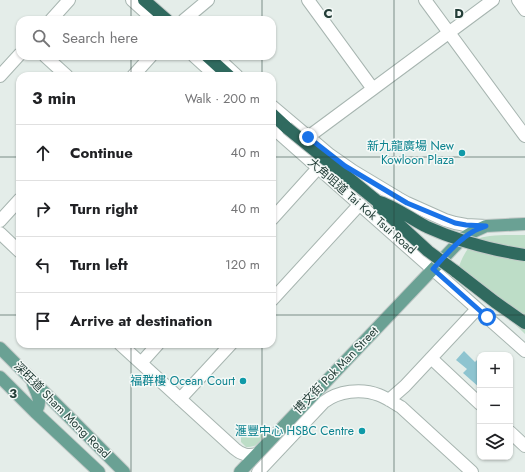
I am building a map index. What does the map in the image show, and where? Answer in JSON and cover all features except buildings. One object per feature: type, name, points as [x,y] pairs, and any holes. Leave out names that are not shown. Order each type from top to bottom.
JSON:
[{"type":"highway","points":[[144,0],[162,16]]},
{"type":"highway","points":[[211,60],[225,72]]},
{"type":"highway","points":[[276,117],[377,201],[380,206],[428,251],[495,302],[525,322]]},
{"type":"highway","points":[[377,201],[417,222],[454,238],[492,249],[525,255]]},
{"type":"main road","name":"大角咀道 Tai Kok Tsui Road","points":[[433,269],[463,238],[473,232],[486,226],[525,224]]},
{"type":"main road","name":"博文街 Pok Man Street","points":[[240,472],[433,269]]},
{"type":"main road","name":"深旺道 Sham Mong Road","points":[[0,348],[124,472]]},
{"type":"main road","name":"深旺道 Sham Mong Road","points":[[0,377],[99,472]]},
{"type":"main road","points":[[31,379],[40,401],[38,409],[35,412]]},
{"type":"street","points":[[55,16],[69,0]]},
{"type":"street","points":[[132,0],[150,16]]},
{"type":"street","points":[[150,0],[168,16]]},
{"type":"street","points":[[189,16],[208,0]]},
{"type":"street","points":[[308,0],[373,89]]},
{"type":"street","points":[[425,0],[525,136]]},
{"type":"street","points":[[297,149],[308,137],[492,0]]},
{"type":"street","points":[[518,0],[525,10]]},
{"type":"street","points":[[0,76],[16,58]]},
{"type":"street","points":[[49,60],[63,72]]},
{"type":"street","points":[[137,72],[147,60]]},
{"type":"street","points":[[198,60],[212,72]]},
{"type":"street","points":[[219,60],[232,72]]},
{"type":"street","name":"大角咀道 Tai Kok Tsui Road","points":[[276,109],[345,166],[407,203],[455,223],[486,226]]},
{"type":"street","name":"大角咀道 Tai Kok Tsui Road","points":[[276,130],[525,351]]},
{"type":"street","points":[[276,215],[318,168]]},
{"type":"street","points":[[0,221],[16,203]]},
{"type":"street","points":[[276,296],[360,204]]},
{"type":"street","points":[[0,234],[16,248]]},
{"type":"street","points":[[389,400],[405,386],[477,309]]},
{"type":"street","points":[[124,348],[241,453],[246,455],[257,454]]},
{"type":"street","points":[[141,363],[154,348]]},
{"type":"street","points":[[180,399],[227,348]]},
{"type":"street","points":[[431,358],[477,401]]},
{"type":"street","name":"博文街 Pok Man Street","points":[[258,472],[318,408],[330,398],[338,394],[360,391],[378,394],[405,411],[472,472]]},
{"type":"street","points":[[513,435],[525,446]]},
{"type":"green space","points":[[499,235],[525,235],[525,334],[458,269],[467,249],[476,240]]},
{"type":"green space","points":[[258,429],[264,433],[259,442],[253,446],[246,447],[241,442],[241,436]]},
{"type":"water","points":[[464,351],[475,362],[477,360],[477,385],[463,373],[467,369],[456,360]]},
{"type":"place","name":"新九龍廣場 New Kowloon Plaza","points":[[462,153]]},
{"type":"place","name":"福群樓 Ocean Court","points":[[243,381]]},
{"type":"place","name":"滙豐中心 HSBC Centre","points":[[362,431]]},
{"type":"route","points":[[308,137],[345,166],[407,203],[455,223],[486,226],[463,238],[433,269],[487,317]]}]
